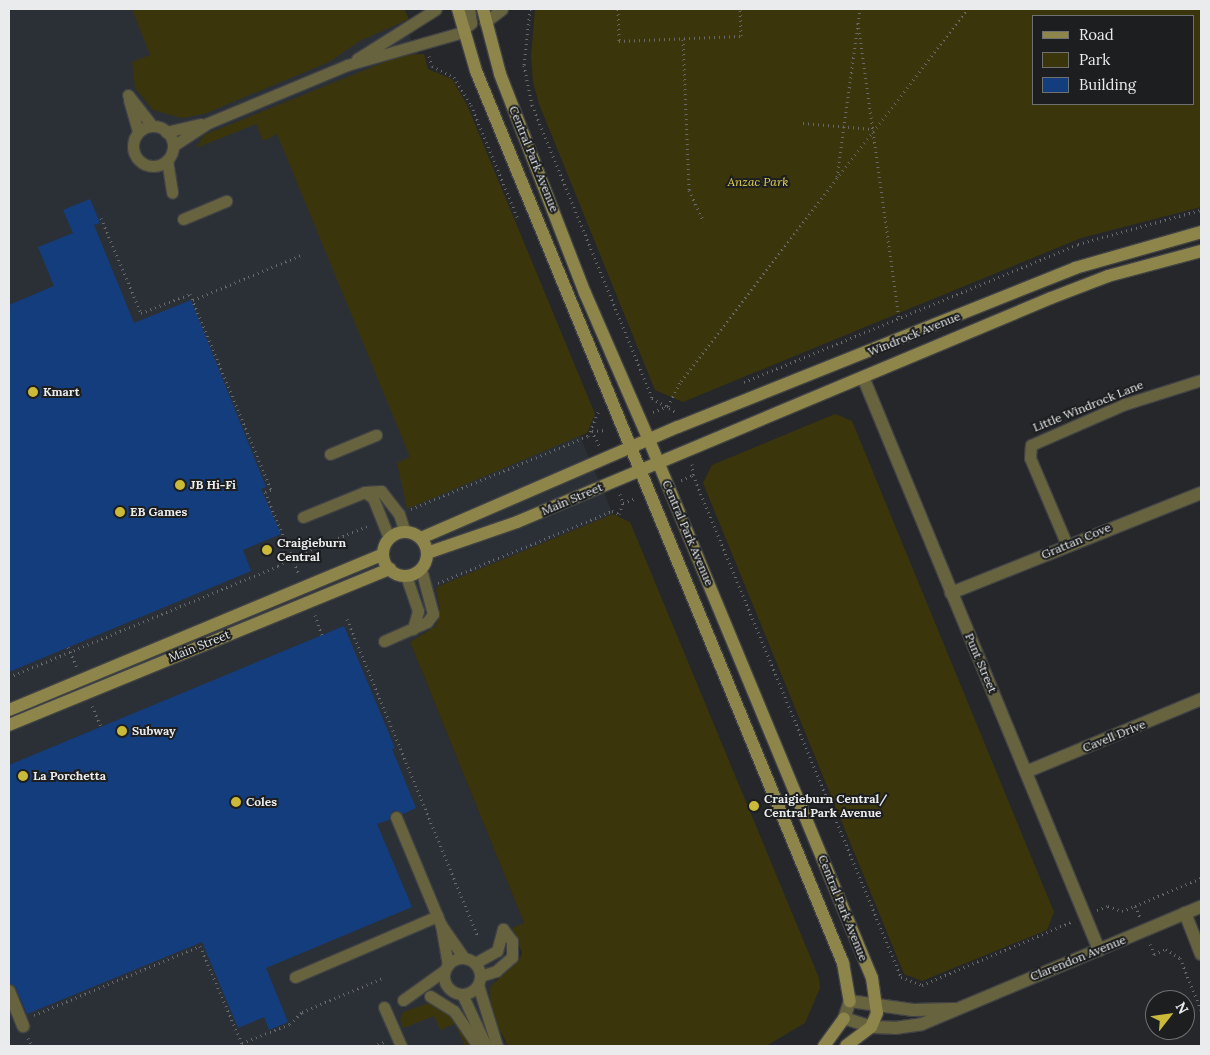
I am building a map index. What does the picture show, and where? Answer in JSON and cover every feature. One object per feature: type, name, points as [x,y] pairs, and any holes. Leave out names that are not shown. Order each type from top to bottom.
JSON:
[{"type":"street","name":"Central Park Avenue","points":[[458,9],[476,71],[843,963],[850,1001],[844,1018],[824,1046]]},
{"type":"street","name":"Central Park Avenue","points":[[482,9],[500,74],[560,223],[584,293],[668,485],[872,978],[877,1005],[871,1027]]},
{"type":"street","name":"Windrock Avenue","points":[[631,448],[1075,268],[1201,232]]},
{"type":"street","name":"Windrock Avenue","points":[[658,462],[1108,276],[1201,251]]},
{"type":"street","points":[[855,358],[863,377]]},
{"type":"street","name":"Punt Street","points":[[863,377],[1099,950]]},
{"type":"street","name":"Main Street","points":[[420,538],[631,448]]},
{"type":"street","name":"Main Street","points":[[427,553],[517,522],[658,462]]},
{"type":"street","name":"Grattan Cove","points":[[951,593],[1201,493]]},
{"type":"street","points":[[405,532],[420,538],[427,553],[421,569],[406,576],[390,569],[383,554],[389,538],[405,532]]},
{"type":"street","name":"Main Street","points":[[9,710],[383,554]]},
{"type":"street","name":"Main Street","points":[[9,725],[390,569]]},
{"type":"street","name":"Cavell Drive","points":[[1026,772],[1201,700]]},
{"type":"street","name":"Clarendon Avenue","points":[[844,1018],[871,1027],[895,1028],[922,1024],[1201,906]]},
{"type":"street","points":[[1184,913],[1201,954]]},
{"type":"street","points":[[9,991],[22,1023]]},
{"type":"street","name":"Clarendon Avenue","points":[[850,1001],[913,1010],[954,1009]]},
{"type":"street","points":[[846,1046],[871,1027]]},
{"type":"lane","points":[[347,65],[436,9]]},
{"type":"lane","points":[[208,123],[166,132],[152,126],[128,96],[138,132],[133,151],[140,162],[153,166],[172,194],[167,160],[172,146],[208,123],[347,65],[425,44],[464,30],[471,23],[469,9]]},
{"type":"lane","points":[[485,22],[502,9]]},
{"type":"lane","points":[[138,132],[152,126]]},
{"type":"lane","points":[[166,132],[172,146]]},
{"type":"lane","points":[[153,166],[167,160]]},
{"type":"lane","points":[[183,219],[226,200]]},
{"type":"lane","name":"Little Windrock Lane","points":[[1067,545],[1030,458],[1031,445],[1125,404],[1201,380]]},
{"type":"lane","points":[[330,454],[376,435]]},
{"type":"lane","points":[[303,518],[365,492],[381,491],[399,514],[405,532]]},
{"type":"lane","points":[[365,492],[373,498],[389,538]]},
{"type":"lane","points":[[384,641],[427,622],[432,614],[428,587],[421,569]]},
{"type":"lane","points":[[406,576],[418,611],[413,628]]},
{"type":"lane","points":[[396,817],[439,921],[446,967],[445,982],[458,993],[486,1046]]},
{"type":"lane","points":[[439,921],[469,960],[479,980],[497,1046]]},
{"type":"lane","points":[[295,977],[439,921]]},
{"type":"lane","points":[[503,928],[512,941],[512,957],[496,971],[458,993],[403,1000],[446,967],[497,951],[503,928]]},
{"type":"lane","points":[[430,996],[454,1012],[478,1046]]},
{"type":"lane","points":[[384,1008],[401,1046]]},
{"type":"path","points":[[530,9],[524,65],[532,105],[652,398],[668,406],[678,428]]},
{"type":"path","points":[[618,9],[619,41],[741,36],[740,9]]},
{"type":"path","points":[[836,179],[860,9]]},
{"type":"path","points":[[668,406],[681,381],[967,9]]},
{"type":"path","points":[[858,23],[899,317]]},
{"type":"path","points":[[683,38],[689,190],[704,222]]},
{"type":"path","points":[[425,44],[432,66],[454,76],[471,104],[520,223]]},
{"type":"path","points":[[803,123],[844,129],[873,129]]},
{"type":"path","points":[[735,386],[1078,244],[1201,210]]},
{"type":"path","points":[[101,218],[141,313],[190,294],[271,490],[265,492],[292,557],[382,520]]},
{"type":"path","points":[[193,300],[301,255]]},
{"type":"path","points":[[399,514],[588,436],[599,414],[595,405]]},
{"type":"path","points":[[671,412],[680,408]]},
{"type":"path","points":[[688,451],[693,475],[901,977],[922,985],[1085,915]]},
{"type":"path","points":[[668,485],[693,475]]},
{"type":"path","points":[[428,587],[612,511],[619,514],[623,503],[650,492]]},
{"type":"path","points":[[9,677],[278,566]]},
{"type":"path","points":[[346,620],[477,936]]},
{"type":"path","points":[[1135,906],[1201,878]]},
{"type":"path","points":[[22,1023],[200,946],[243,1045],[290,1024],[302,1012],[383,978]]},
{"type":"path","points":[[1154,954],[1166,949],[1180,958],[1201,1010]]},
{"type":"shaded area","name":"Craigieburn Central","points":[[9,9],[398,9],[613,514],[439,586],[436,589],[440,609],[436,626],[410,642],[524,923],[519,945],[520,958],[495,980],[501,1037],[508,1046],[9,1046]]},
{"type":"green space","points":[[132,9],[404,9],[409,19],[360,41],[329,62],[204,114],[181,118],[153,110],[135,88],[132,62],[150,55]]},
{"type":"green space","name":"Anzac Park","points":[[535,9],[1201,9],[1201,207],[1081,238],[683,402],[655,390],[539,104],[533,82],[531,56]]},
{"type":"green space","points":[[424,54],[428,69],[452,79],[467,105],[595,414],[587,433],[407,509],[397,463],[410,457],[277,134],[263,141],[256,124],[196,148],[204,135],[402,55]]},
{"type":"green space","points":[[835,414],[852,421],[1054,912],[1047,930],[922,981],[904,974],[703,483],[712,465]]},
{"type":"green space","points":[[613,514],[630,522],[819,978],[820,988],[805,1023],[766,1046],[508,1046],[491,1012],[490,987],[520,958],[522,953],[512,928],[524,923],[410,642],[436,626],[440,609],[436,589],[439,586]]},
{"type":"green space","points":[[429,1003],[449,1013],[463,1030],[470,1046],[465,1046],[455,1024],[440,1030],[434,1016],[403,1028],[400,1019],[403,1012]]},
{"type":"building","points":[[90,199],[100,223],[94,225],[134,323],[191,300],[266,487],[261,489],[281,534],[243,550],[251,571],[9,672],[9,305],[54,286],[38,247],[73,233],[63,210]]},
{"type":"building","points":[[344,626],[395,748],[392,749],[416,808],[403,814],[393,810],[389,820],[377,824],[412,907],[266,968],[288,1022],[269,1030],[264,1017],[238,1028],[202,942],[27,1014],[16,988],[9,983],[9,765]]},
{"type":"place","name":"Kmart","points":[[33,392]]},
{"type":"place","name":"JB Hi-Fi","points":[[180,485]]},
{"type":"place","name":"EB Games","points":[[120,512]]},
{"type":"place","name":"Craigieburn Central","points":[[267,550]]},
{"type":"place","name":"Subway","points":[[122,731]]},
{"type":"place","name":"La Porchetta","points":[[23,776]]},
{"type":"place","name":"Coles","points":[[236,802]]},
{"type":"place","name":"Craigieburn Central/ Central Park Avenue","points":[[754,806]]}]
